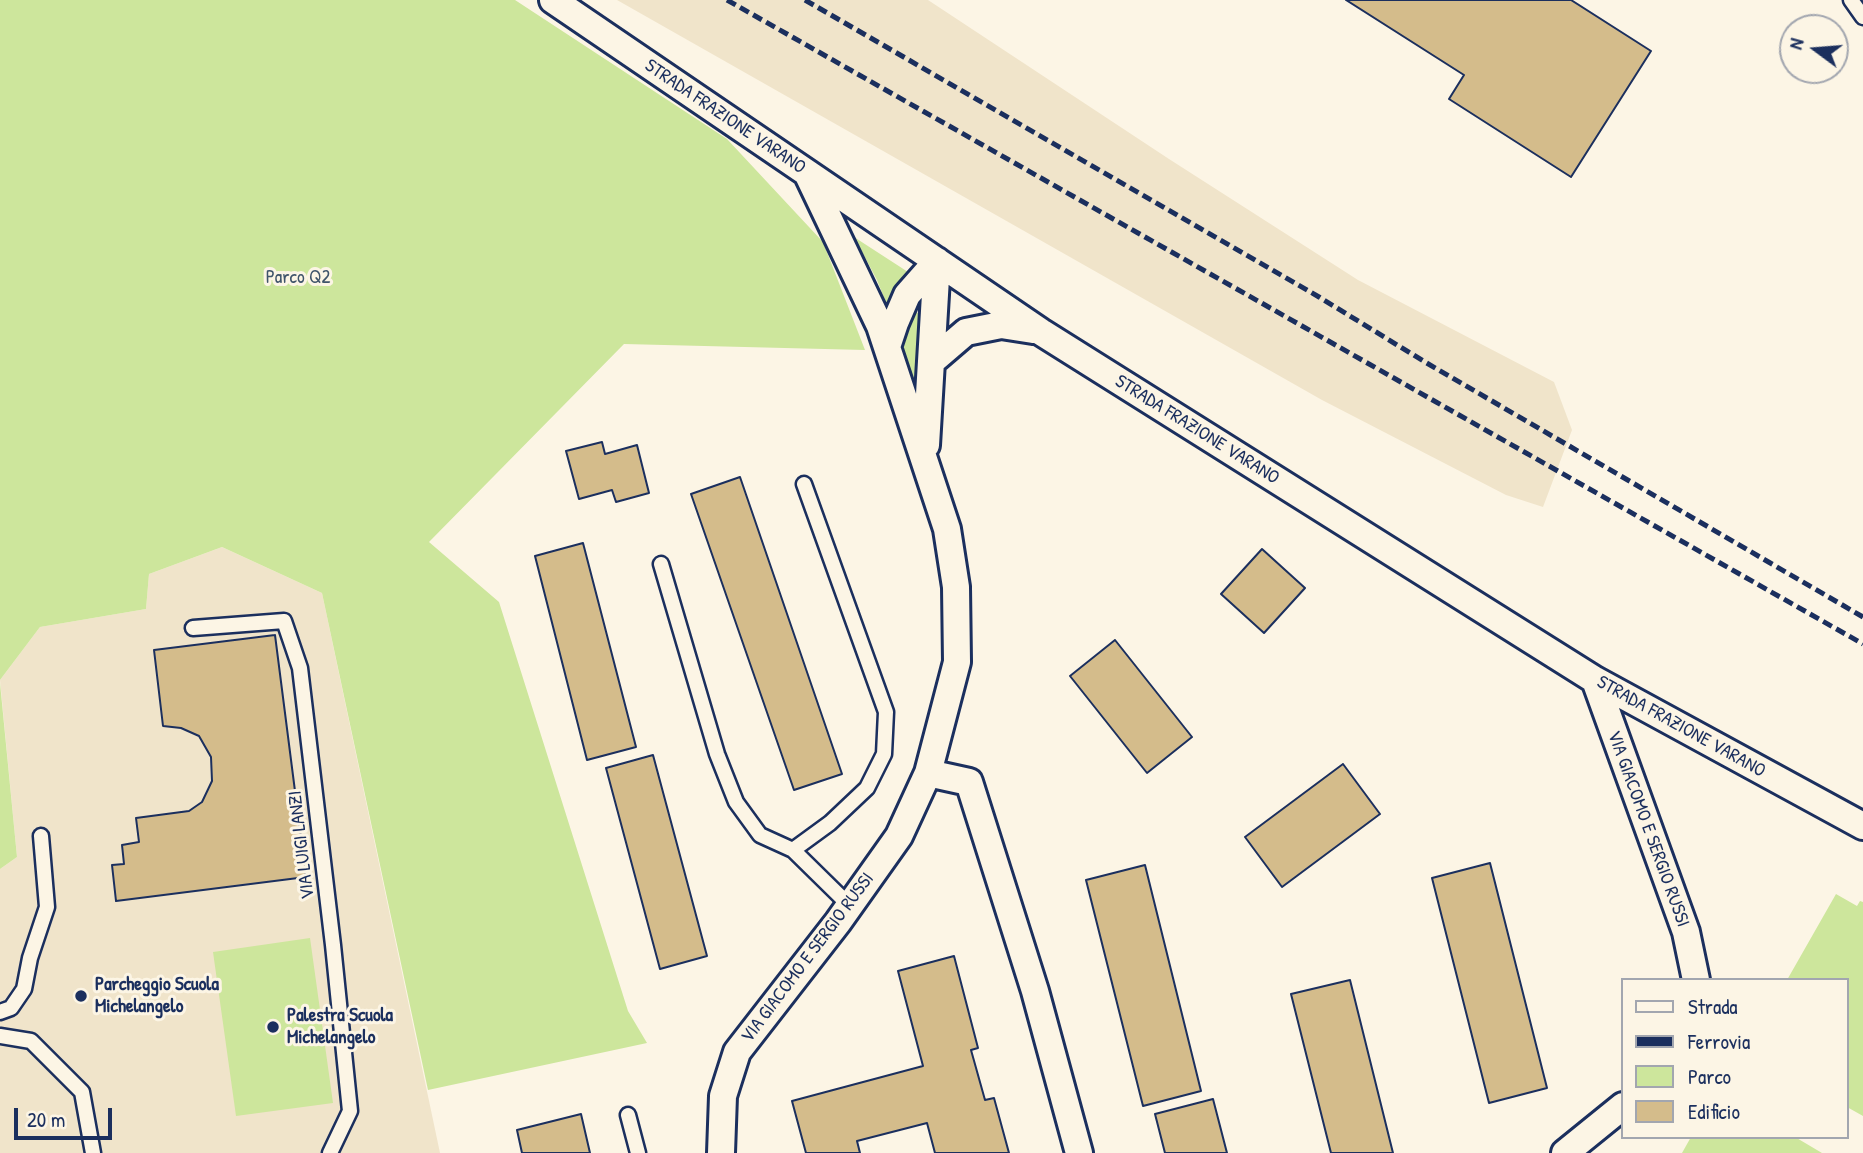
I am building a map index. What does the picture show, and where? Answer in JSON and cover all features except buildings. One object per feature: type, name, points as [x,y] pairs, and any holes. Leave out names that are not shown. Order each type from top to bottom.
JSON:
[{"type":"street","name":"STRADA FRAZIONE VARANO","points":[[553,0],[1041,332],[1595,680],[1863,826]]},
{"type":"street","name":"VIA GIACOMO E SERGIO RUSSI","points":[[720,1153],[723,1096],[737,1052],[899,836],[928,773],[957,663],[956,587],[947,530],[880,326],[807,173]]},
{"type":"street","name":"VIA GIACOMO E SERGIO RUSSI","points":[[925,460],[937,261]]},
{"type":"street","points":[[887,347],[907,295],[937,261]]},
{"type":"street","points":[[931,362],[966,332],[1001,325],[1041,332]]},
{"type":"street","name":"VIA GIACOMO E SERGIO RUSSI","points":[[1595,680],[1686,932],[1696,978]]},
{"type":"street","points":[[928,773],[969,782],[1035,991],[1079,1153]]},
{"type":"street","points":[[1565,1153],[1622,1107]]},
{"type":"lane","points":[[1851,0],[1863,17]]},
{"type":"lane","points":[[793,850],[830,823],[867,788],[884,754],[886,712],[804,484]]},
{"type":"lane","points":[[661,564],[717,754],[736,802],[760,835],[793,850],[849,905]]},
{"type":"lane","name":"VIA LUIGI LANZI","points":[[193,628],[284,621],[300,668],[350,1111],[330,1153]]},
{"type":"lane","points":[[0,1012],[11,1008],[24,989],[30,958],[47,906],[41,836]]},
{"type":"lane","points":[[0,1036],[30,1041],[82,1092],[93,1153]]},
{"type":"lane","points":[[628,1115],[638,1153]]},
{"type":"shaded area","points":[[617,0],[928,0],[1358,280],[1554,382],[1572,430],[1543,507],[1506,495],[1322,400]]},
{"type":"shaded area","points":[[222,547],[322,593],[440,1153],[0,1153],[0,869],[17,857],[0,680],[40,627],[146,609],[149,574]]},
{"type":"green space","name":"Parco Q2","points":[[0,0],[515,0],[727,139],[823,242],[865,350],[624,344],[429,542],[499,602],[628,1011],[647,1043],[428,1090],[322,593],[222,547],[149,574],[146,609],[40,627],[0,680]]},
{"type":"green space","points":[[854,237],[908,272],[886,303],[877,280]]},
{"type":"green space","points":[[913,311],[922,315],[918,408],[903,352],[905,331]]},
{"type":"green space","points":[[0,683],[17,857],[0,869]]},
{"type":"green space","points":[[1836,894],[1857,906],[1860,901],[1863,902],[1863,1116],[1849,1108],[1849,978],[1788,978]]},
{"type":"green space","name":"Palestra Scuola Michelangelo","points":[[310,938],[333,1103],[236,1116],[213,952]]},
{"type":"green space","points":[[1690,1139],[1798,1139],[1822,1153],[1682,1153]]},
{"type":"railway","points":[[727,0],[1863,644]]},
{"type":"railway","points":[[805,0],[1319,297],[1425,362],[1863,617]]},
{"type":"place","name":"Parcheggio Scuola Michelangelo","points":[[81,996]]},
{"type":"place","name":"Palestra Scuola Michelangelo","points":[[273,1027]]}]
